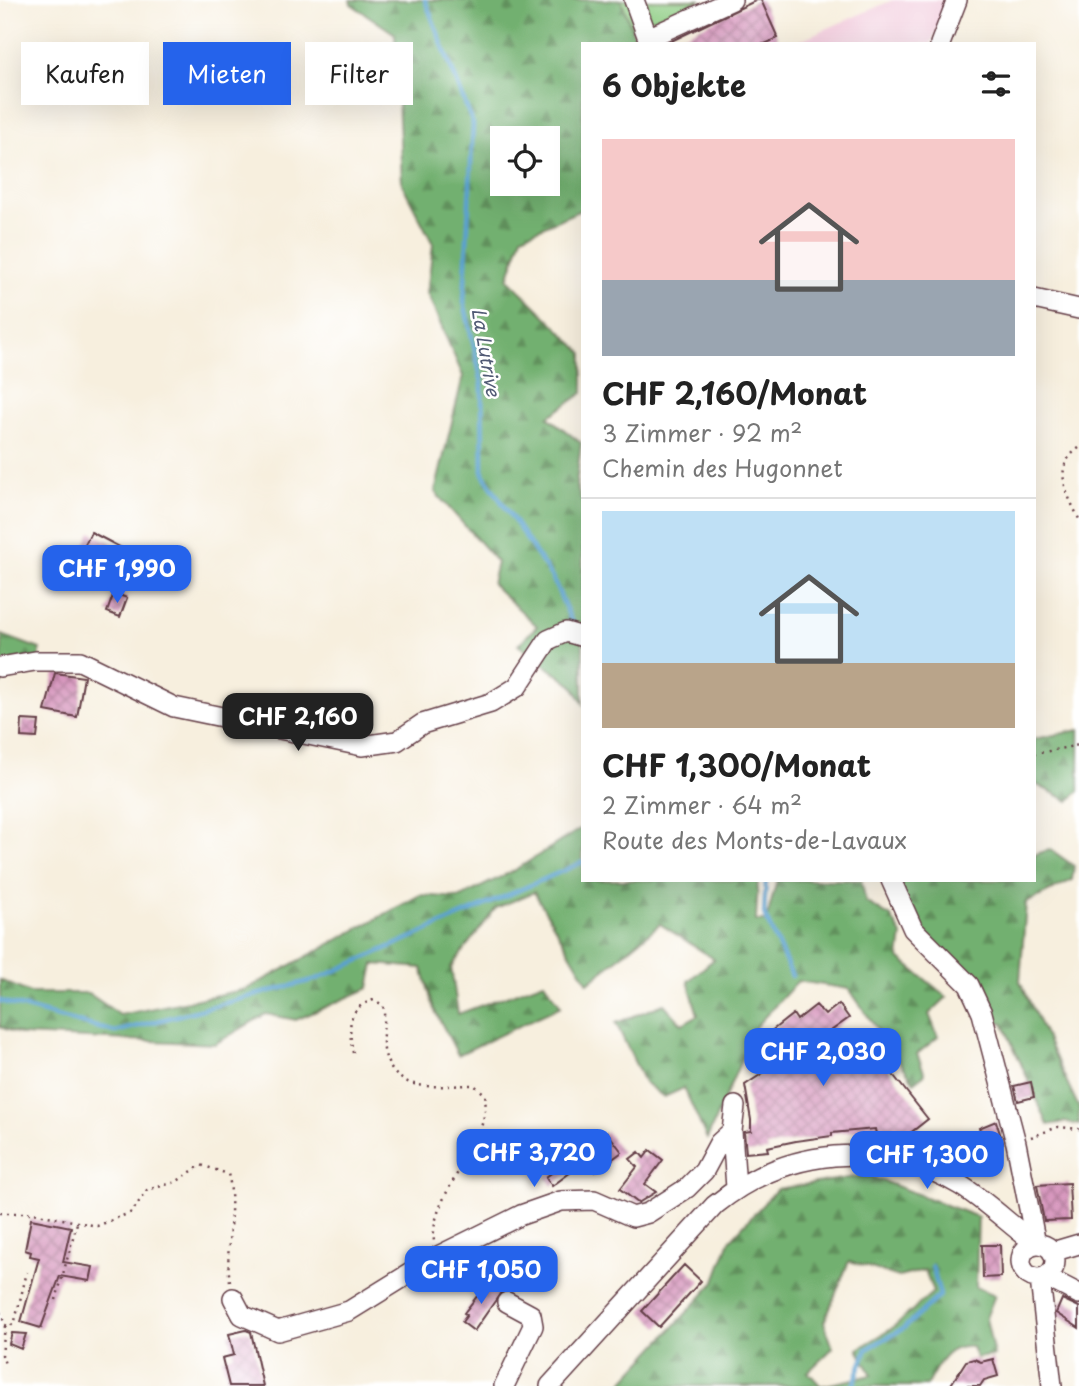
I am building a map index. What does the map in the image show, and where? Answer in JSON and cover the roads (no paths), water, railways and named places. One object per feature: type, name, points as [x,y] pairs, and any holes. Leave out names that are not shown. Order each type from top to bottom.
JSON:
[{"type":"street","points":[[634,0],[649,41],[732,0]]},
{"type":"street","points":[[941,42],[957,0]]},
{"type":"street","points":[[1036,299],[1079,309]]},
{"type":"street","points":[[0,667],[35,661],[80,661],[174,707],[362,746],[397,741],[422,724],[491,703],[517,687],[548,640],[566,632],[581,637]]},
{"type":"street","points":[[892,882],[913,929],[969,985],[982,1013],[1016,1143],[1042,1261],[1052,1386]]},
{"type":"street","points":[[735,1106],[732,1131],[736,1188]]},
{"type":"street","points":[[233,1298],[242,1315],[278,1331],[349,1311],[438,1256],[521,1215],[561,1201],[594,1200],[633,1217],[648,1213],[687,1188],[704,1171],[719,1143],[732,1131]]},
{"type":"street","points":[[550,1386],[696,1224],[736,1188],[778,1168],[812,1158],[850,1153],[879,1155],[906,1161],[947,1178],[999,1217],[1042,1261],[1079,1292]]},
{"type":"street","points":[[1042,1261],[1079,1244]]},
{"type":"street","points":[[504,1386],[533,1326],[531,1315],[507,1302]]},
{"type":"waterway","name":"La Lutrive","points":[[425,0],[473,124],[464,302],[482,383],[483,474],[553,579],[574,627]]},
{"type":"waterway","points":[[0,1001],[115,1032],[317,979],[581,863]]},
{"type":"waterway","name":"La Lutrive","points":[[766,882],[764,914],[792,976]]},
{"type":"waterway","name":"La Lutrive","points":[[853,1386],[867,1349],[904,1328],[940,1295],[932,1266]]}]
